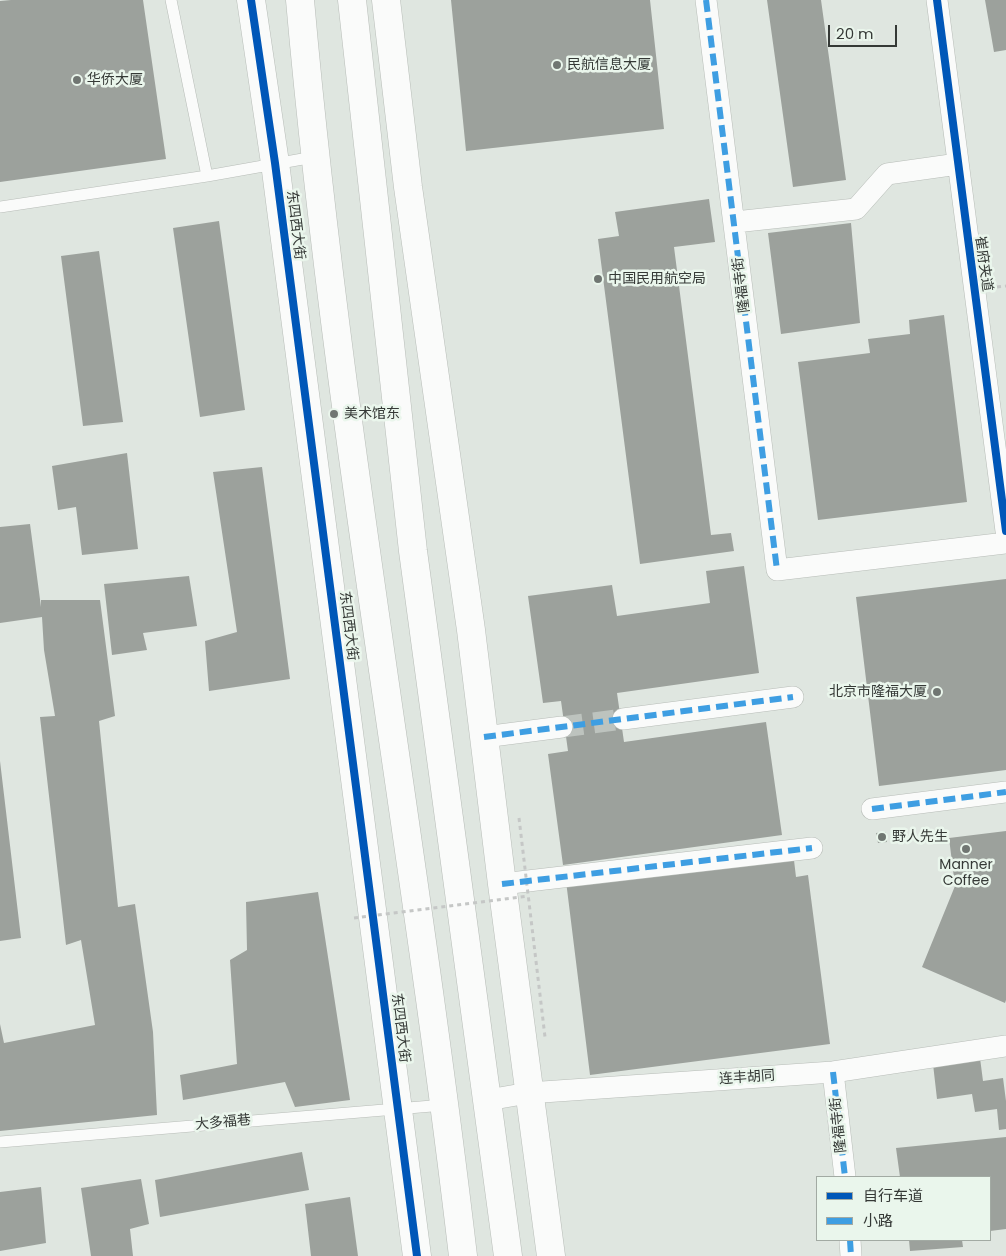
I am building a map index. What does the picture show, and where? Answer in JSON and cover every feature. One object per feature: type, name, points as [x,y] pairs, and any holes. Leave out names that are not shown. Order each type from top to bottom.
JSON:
[{"type":"street","name":"东四西大街","points":[[251,0],[274,163],[416,1256]]},
{"type":"street","name":"东四西大街","points":[[300,0],[314,157],[349,424],[446,1105],[463,1256]]},
{"type":"street","points":[[352,0],[411,532],[508,1256]]},
{"type":"street","points":[[386,0],[408,187],[471,630],[528,1093],[551,1256]]},
{"type":"street","name":"隆福寺街","points":[[706,0],[777,570],[1006,543]]},
{"type":"street","name":"崔府夹道","points":[[937,0],[1006,531]]},
{"type":"street","points":[[735,222],[856,209],[887,174],[958,164]]},
{"type":"street","points":[[623,719],[793,697]]},
{"type":"street","points":[[484,736],[562,727]]},
{"type":"street","points":[[872,809],[1006,792]]},
{"type":"street","points":[[502,884],[812,848]]},
{"type":"street","name":"连丰胡同","points":[[488,1100],[528,1093],[833,1072],[1006,1046]]},
{"type":"street","name":"隆福寺街","points":[[833,1072],[845,1176]]},
{"type":"street","points":[[850,1241],[851,1256]]},
{"type":"lane","points":[[171,0],[207,176]]},
{"type":"lane","points":[[0,207],[207,176],[314,157]]},
{"type":"lane","name":"大多福巷","points":[[0,1142],[446,1105]]},
{"type":"path","points":[[518,818],[546,1038]]},
{"type":"path","points":[[354,918],[528,896]]},
{"type":"building","name":"华侨大厦","points":[[143,0],[166,159],[0,182],[0,1]]},
{"type":"building","name":"民航信息大厦","points":[[451,0],[650,0],[664,129],[466,151]]},
{"type":"building","points":[[767,0],[821,0],[846,180],[793,187]]},
{"type":"building","points":[[985,0],[1006,0],[1006,50],[994,52]]},
{"type":"building","points":[[709,199],[715,242],[674,247],[711,535],[731,533],[734,551],[640,564],[598,239],[619,236],[615,212]]},
{"type":"building","points":[[219,221],[245,410],[200,417],[173,228]]},
{"type":"building","points":[[851,223],[860,323],[781,334],[768,233]]},
{"type":"building","points":[[99,251],[123,422],[83,426],[61,256]]},
{"type":"building","points":[[944,315],[967,502],[818,520],[798,362],[870,353],[868,339],[910,334],[909,320]]},
{"type":"building","points":[[127,453],[138,549],[82,555],[76,507],[58,510],[52,466]]},
{"type":"building","points":[[262,467],[290,679],[209,691],[205,641],[237,632],[213,472]]},
{"type":"building","points":[[30,524],[41,607],[41,600],[100,600],[115,716],[99,721],[118,907],[135,904],[153,1032],[157,1115],[0,1131],[0,1024],[4,1043],[95,1025],[81,940],[66,945],[40,717],[55,716],[44,650],[42,617],[0,623],[0,527]]},
{"type":"building","points":[[744,566],[759,673],[617,693],[624,742],[766,722],[782,835],[563,865],[548,754],[568,751],[561,701],[543,703],[528,596],[612,585],[617,616],[710,603],[706,571]]},
{"type":"building","points":[[189,576],[197,626],[143,633],[147,650],[112,655],[104,584]]},
{"type":"building","name":"北京市隆福大厦","points":[[1006,579],[1006,770],[879,786],[856,597]]},
{"type":"building","points":[[0,761],[21,938],[0,941]]},
{"type":"building","points":[[1006,831],[1005,1003],[922,967],[955,886],[949,838]]},
{"type":"building","name":"野人先生","points":[[886,832],[887,842],[878,843],[876,833]]},
{"type":"building","points":[[793,852],[796,877],[808,875],[830,1044],[590,1075],[566,881]]},
{"type":"building","points":[[318,892],[350,1100],[295,1107],[285,1082],[183,1100],[180,1075],[237,1064],[230,960],[247,950],[246,902]]},
{"type":"building","points":[[980,1058],[983,1081],[1003,1078],[1006,1101],[1006,1129],[999,1130],[997,1109],[975,1112],[972,1094],[937,1099],[933,1064]]},
{"type":"building","points":[[1006,1137],[1006,1229],[991,1231],[991,1176],[900,1176],[896,1148]]},
{"type":"building","points":[[302,1152],[309,1190],[160,1217],[155,1180]]},
{"type":"building","points":[[141,1179],[149,1224],[130,1229],[133,1256],[91,1256],[81,1188]]},
{"type":"building","points":[[41,1187],[46,1243],[0,1251],[0,1192]]},
{"type":"building","points":[[350,1197],[358,1256],[311,1256],[305,1204]]},
{"type":"building","points":[[909,1241],[962,1241],[963,1247],[910,1251]]},
{"type":"tunnel","points":[[562,727],[623,719]]},
{"type":"marked path","points":[[706,0],[777,570]]},
{"type":"marked path","points":[[484,737],[793,697]]},
{"type":"marked path","points":[[872,809],[1006,792]]},
{"type":"marked path","points":[[502,884],[812,848]]},
{"type":"marked path","points":[[833,1072],[845,1176]]},
{"type":"marked path","points":[[850,1241],[851,1256]]},
{"type":"cycle path","points":[[251,0],[275,163],[417,1256]]},
{"type":"cycle path","points":[[937,0],[1006,531]]},
{"type":"place","name":"民航信息大厦","points":[[557,65]]},
{"type":"place","name":"华侨大厦","points":[[77,80]]},
{"type":"place","name":"中国民用航空局","points":[[598,279]]},
{"type":"place","name":"美术馆东","points":[[334,414]]},
{"type":"place","name":"北京市隆福大厦","points":[[937,692]]},
{"type":"place","name":"野人先生","points":[[882,837]]},
{"type":"place","name":"Manner Coffee","points":[[966,849]]}]
